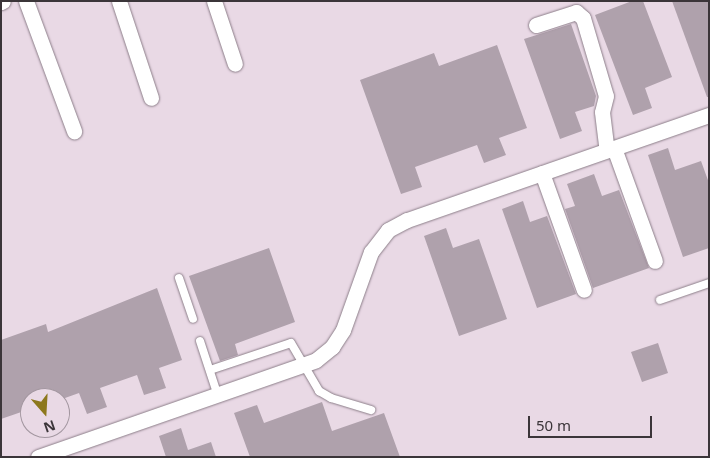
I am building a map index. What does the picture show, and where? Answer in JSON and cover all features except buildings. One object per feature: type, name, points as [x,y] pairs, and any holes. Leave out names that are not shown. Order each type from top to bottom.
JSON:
[{"type":"street","points":[[26,1],[74,131]]},
{"type":"street","points":[[119,1],[151,98]]},
{"type":"street","points":[[214,1],[234,64]]},
{"type":"street","points":[[536,25],[576,12],[583,18],[606,96],[602,112],[611,149],[655,261]]},
{"type":"street","points":[[38,457],[303,366],[332,347],[343,330],[371,252],[388,230],[434,210],[709,115]]},
{"type":"street","points":[[542,173],[584,290]]},
{"type":"lane","points":[[179,278],[193,319]]},
{"type":"lane","points":[[660,300],[709,283]]},
{"type":"lane","points":[[200,341],[218,396]]},
{"type":"lane","points":[[210,370],[291,343],[319,391],[371,410]]}]
